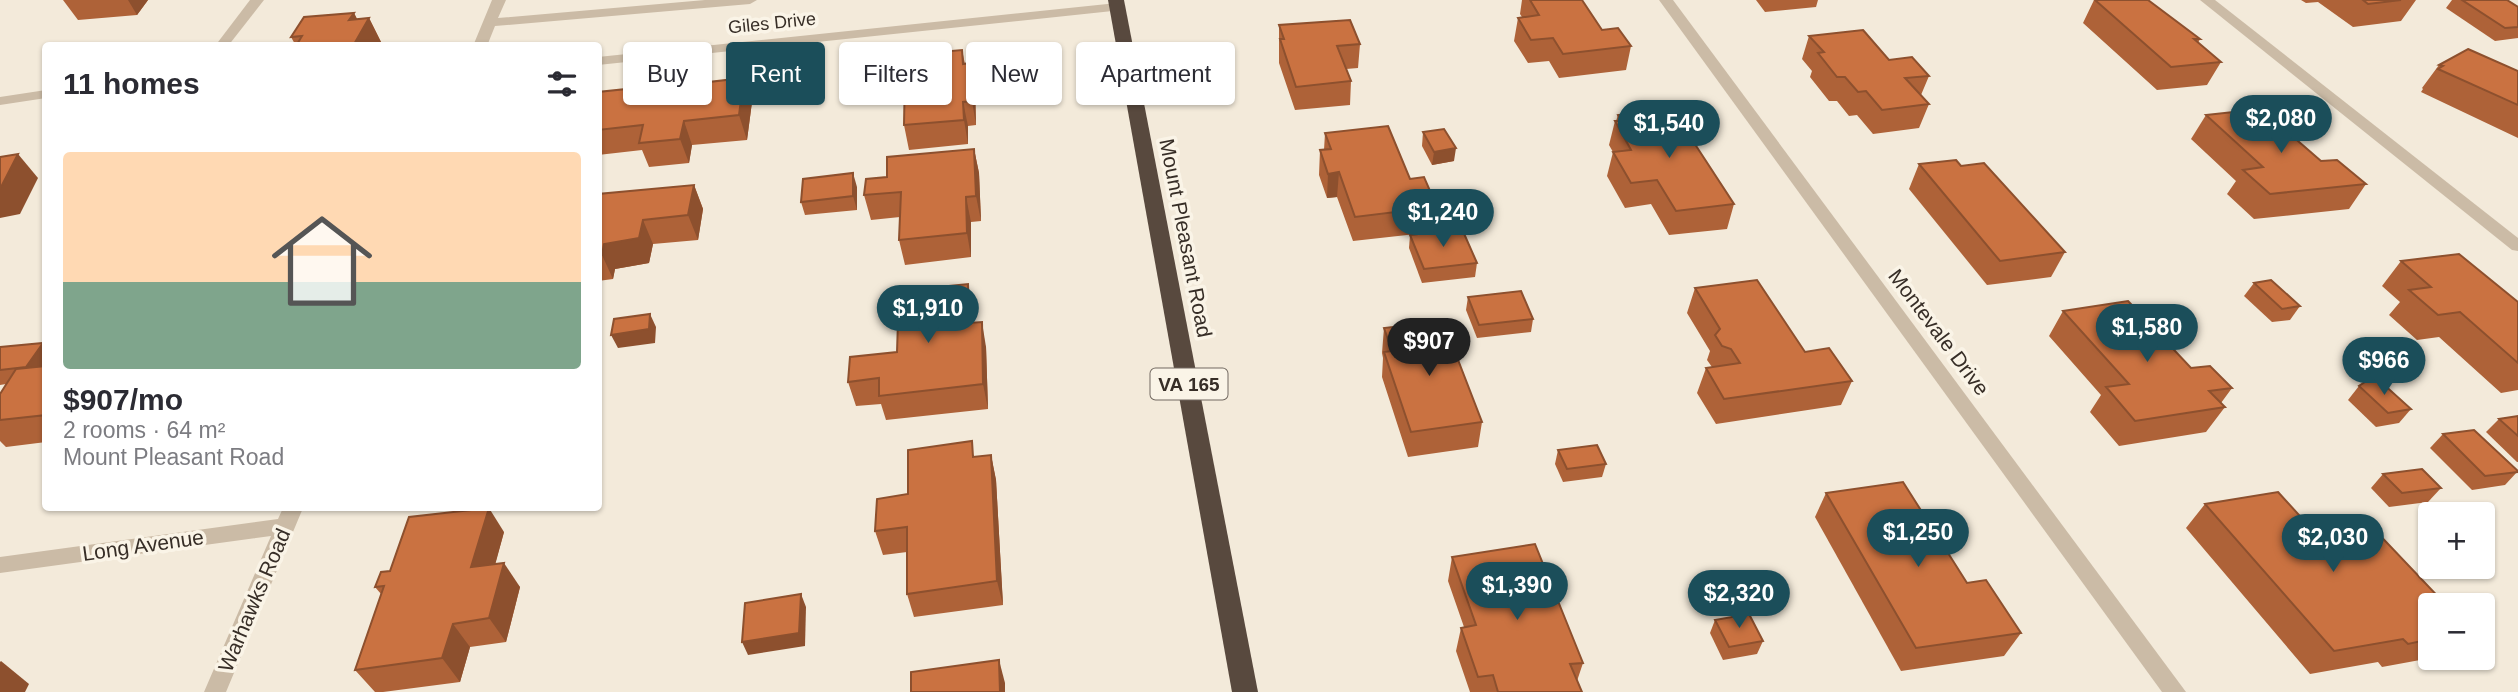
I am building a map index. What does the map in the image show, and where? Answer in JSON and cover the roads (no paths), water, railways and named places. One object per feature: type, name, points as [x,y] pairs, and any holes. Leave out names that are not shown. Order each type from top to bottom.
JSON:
[{"type":"highway","name":"Mount Pleasant Road","points":[[1117,4],[1245,692]]},
{"type":"street","points":[[223,42],[257,0]]},
{"type":"street","points":[[482,42],[499,0]]},
{"type":"street","name":"Giles Drive","points":[[489,23],[750,0]]},
{"type":"street","name":"Montevale Drive","points":[[1667,0],[2175,692]]},
{"type":"street","points":[[2207,0],[2518,246]]},
{"type":"street","name":"Giles Drive","points":[[602,61],[1117,4]]},
{"type":"street","points":[[0,102],[42,95]]},
{"type":"street","points":[[2500,231],[2518,229]]},
{"type":"street","name":"Long Avenue","points":[[0,565],[290,517]]},
{"type":"street","name":"Warhawks Road","points":[[215,692],[290,517]]}]
